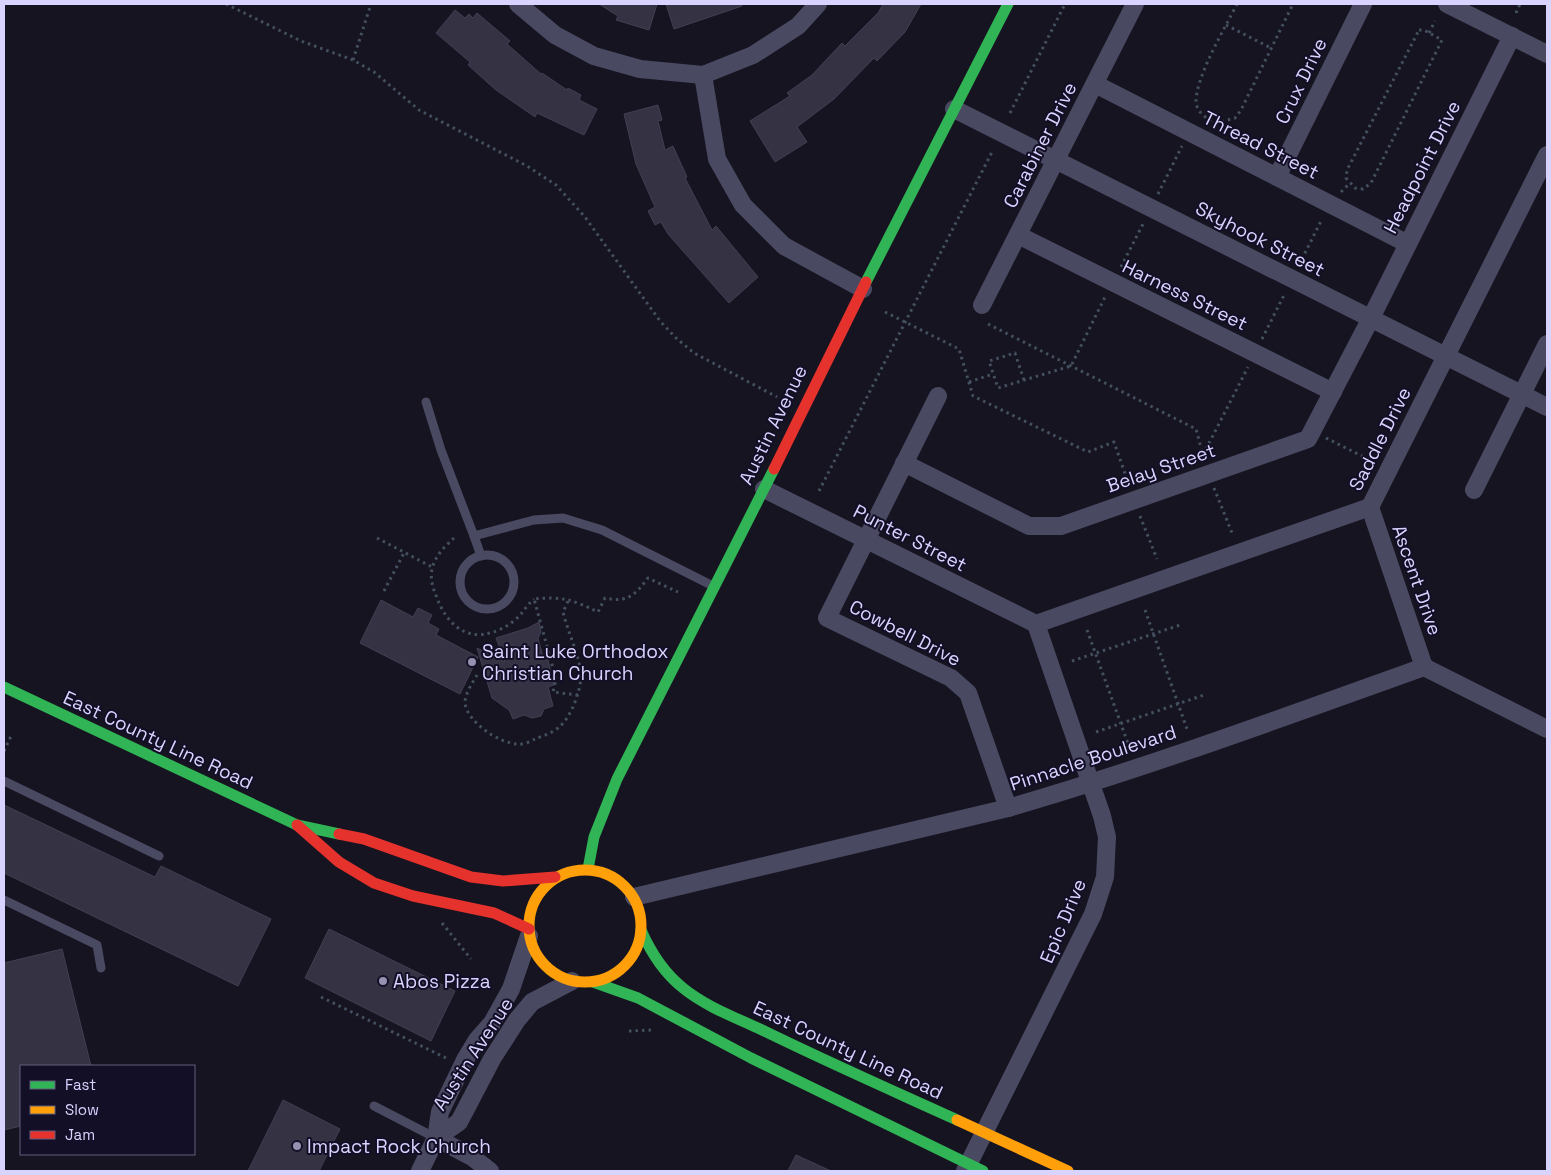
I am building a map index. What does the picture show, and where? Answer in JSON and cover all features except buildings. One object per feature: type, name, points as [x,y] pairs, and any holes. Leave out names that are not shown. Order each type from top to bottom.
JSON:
[{"type":"main road","name":"Austin Avenue","points":[[588,869],[594,837],[617,779],[716,587],[863,289],[1008,4]]},
{"type":"main road","name":"East County Line Road","points":[[4,686],[298,825],[364,839],[471,877],[503,882],[555,878]]},
{"type":"main road","name":"East County Line Road","points":[[298,825],[324,852],[348,870],[387,888],[432,901],[496,914],[529,932]]},
{"type":"main road","points":[[593,982],[614,974],[630,960],[640,940],[641,930],[638,907],[634,897],[619,880],[604,873],[588,869],[576,870],[555,878],[543,889],[533,903],[530,913],[529,932],[532,946],[544,965],[552,972],[572,981],[593,982],[644,1001],[751,1058],[972,1169]]},
{"type":"main road","name":"East County Line Road","points":[[641,930],[650,950],[664,971],[684,990],[710,1005],[1068,1171]]},
{"type":"street","points":[[518,4],[555,36],[594,56],[640,69],[703,75],[752,54],[798,26],[818,4]]},
{"type":"street","name":"Carabiner Drive","points":[[982,305],[1135,4]]},
{"type":"street","name":"Crux Drive","points":[[1277,177],[1363,4]]},
{"type":"street","points":[[1447,4],[1547,54]]},
{"type":"street","name":"Headpoint Drive","points":[[1371,318],[1512,36]]},
{"type":"street","points":[[703,75],[717,160],[743,205],[784,246],[863,289]]},
{"type":"street","name":"Thread Street","points":[[1095,84],[1408,244]]},
{"type":"street","name":"Skyhook Street","points":[[954,109],[1547,407]]},
{"type":"street","name":"Saddle Drive","points":[[1036,624],[1370,508],[1547,155]]},
{"type":"street","name":"Harness Street","points":[[1018,235],[1333,392]]},
{"type":"street","name":"Belay Street","points":[[904,463],[1029,526],[1061,526],[1308,439],[1371,318]]},
{"type":"street","points":[[1474,490],[1547,344]]},
{"type":"street","name":"Cowbell Drive","points":[[938,396],[827,618],[951,678],[968,693],[1008,808]]},
{"type":"street","name":"Punter Street","points":[[764,489],[1036,624]]},
{"type":"street","name":"Ascent Drive","points":[[1370,508],[1424,667]]},
{"type":"street","name":"Epic Drive","points":[[972,1169],[984,1133],[1093,914],[1105,877],[1107,837],[1102,816],[1092,782],[1036,624]]},
{"type":"street","points":[[1424,667],[1547,729]]},
{"type":"street","name":"Pinnacle Boulevard","points":[[634,897],[1008,808],[1220,740],[1424,667]]},
{"type":"street","name":"Austin Avenue","points":[[420,1171],[436,1138],[440,1112],[464,1060],[477,1040],[492,1023],[511,989],[529,932]]},
{"type":"street","name":"Austin Avenue","points":[[436,1138],[459,1122],[492,1058],[532,1002],[572,981]]},
{"type":"street","points":[[436,1138],[472,1157],[490,1171]]},
{"type":"lane","points":[[426,402],[481,556]]},
{"type":"lane","points":[[474,536],[534,520],[563,518],[602,530],[716,587]]},
{"type":"lane","points":[[490,555],[506,562],[514,578],[511,596],[505,603],[488,609],[478,608],[471,603],[461,589],[460,580],[462,572],[473,559],[481,556],[490,555]]},
{"type":"lane","points":[[4,781],[160,856]]},
{"type":"lane","points":[[4,900],[97,945],[101,968]]},
{"type":"lane","points":[[374,1106],[436,1138]]},
{"type":"path","points":[[226,4],[301,41],[353,60],[374,72],[419,110],[527,166],[556,186],[585,217],[660,321],[676,338],[694,353],[777,398]]},
{"type":"path","points":[[353,60],[371,4]]},
{"type":"path","points":[[1010,113],[1065,4]]},
{"type":"path","points":[[1237,4],[1204,68],[1196,102],[1200,112],[1217,123],[1234,118],[1241,110],[1293,4]]},
{"type":"path","points":[[1516,13],[1520,4]]},
{"type":"path","points":[[1429,33],[1435,21]]},
{"type":"path","points":[[1226,25],[1271,48]]},
{"type":"path","points":[[1419,30],[1429,33],[1442,40],[1371,183],[1363,189],[1355,188],[1346,178],[1347,170],[1416,34],[1419,30]]},
{"type":"path","points":[[1024,380],[1015,353],[989,360],[998,388],[1071,366],[1200,112]]},
{"type":"path","points":[[819,492],[992,152]]},
{"type":"path","points":[[1203,455],[1325,212],[1350,184]]},
{"type":"path","points":[[885,312],[959,349],[973,396],[1088,452],[1114,442],[1156,559]]},
{"type":"path","points":[[988,324],[1196,429],[1209,474],[1232,534]]},
{"type":"path","points":[[969,382],[993,374]]},
{"type":"path","points":[[1313,431],[1370,460]]},
{"type":"path","points":[[377,538],[432,567]]},
{"type":"path","points":[[454,538],[444,548],[432,567],[431,582],[442,612],[453,625],[468,633],[494,632],[520,616],[526,606],[534,600],[551,597],[569,599],[598,612],[605,598],[617,601],[628,599],[639,590],[648,578],[678,592]]},
{"type":"path","points":[[384,591],[404,552]]},
{"type":"path","points":[[477,674],[467,694],[465,703],[472,718],[482,729],[517,744],[528,742],[560,727],[578,695],[581,674],[563,612],[569,599]]},
{"type":"path","points":[[534,600],[556,679],[552,692],[578,695]]},
{"type":"path","points":[[1145,610],[1187,729]]},
{"type":"path","points":[[1072,662],[1180,625]]},
{"type":"path","points":[[1087,630],[1130,749]]},
{"type":"path","points":[[1096,732],[1204,694]]},
{"type":"path","points":[[4,751],[12,734]]},
{"type":"path","points":[[440,921],[471,959]]},
{"type":"path","points":[[321,997],[446,1058]]},
{"type":"traffic: fast","points":[[866,282],[1008,4]]},
{"type":"traffic: fast","points":[[588,869],[594,837],[617,779],[774,469]]},
{"type":"traffic: fast","points":[[4,687],[297,825],[339,834]]},
{"type":"traffic: fast","points":[[641,930],[653,954],[664,969],[683,988],[701,1000],[720,1011],[957,1120]]},
{"type":"traffic: fast","points":[[593,982],[638,998],[751,1058],[983,1171]]},
{"type":"traffic: slow","points":[[585,870],[607,874],[625,886],[637,904],[641,926],[637,948],[625,966],[607,978],[585,982],[563,978],[545,966],[533,948],[529,926],[533,904],[545,886],[563,874],[585,870]]},
{"type":"traffic: slow","points":[[957,1120],[1068,1171]]},
{"type":"traffic: jam","points":[[774,469],[866,282]]},
{"type":"traffic: jam","points":[[297,825],[339,862],[374,883],[413,896],[494,913],[529,929]]},
{"type":"traffic: jam","points":[[339,834],[364,839],[471,877],[503,881],[555,877]]},
{"type":"place","name":"Saint Luke Orthodox Christian Church","points":[[472,662]]},
{"type":"place","name":"Abos Pizza","points":[[383,981]]},
{"type":"place","name":"Impact Rock Church","points":[[297,1146]]}]
